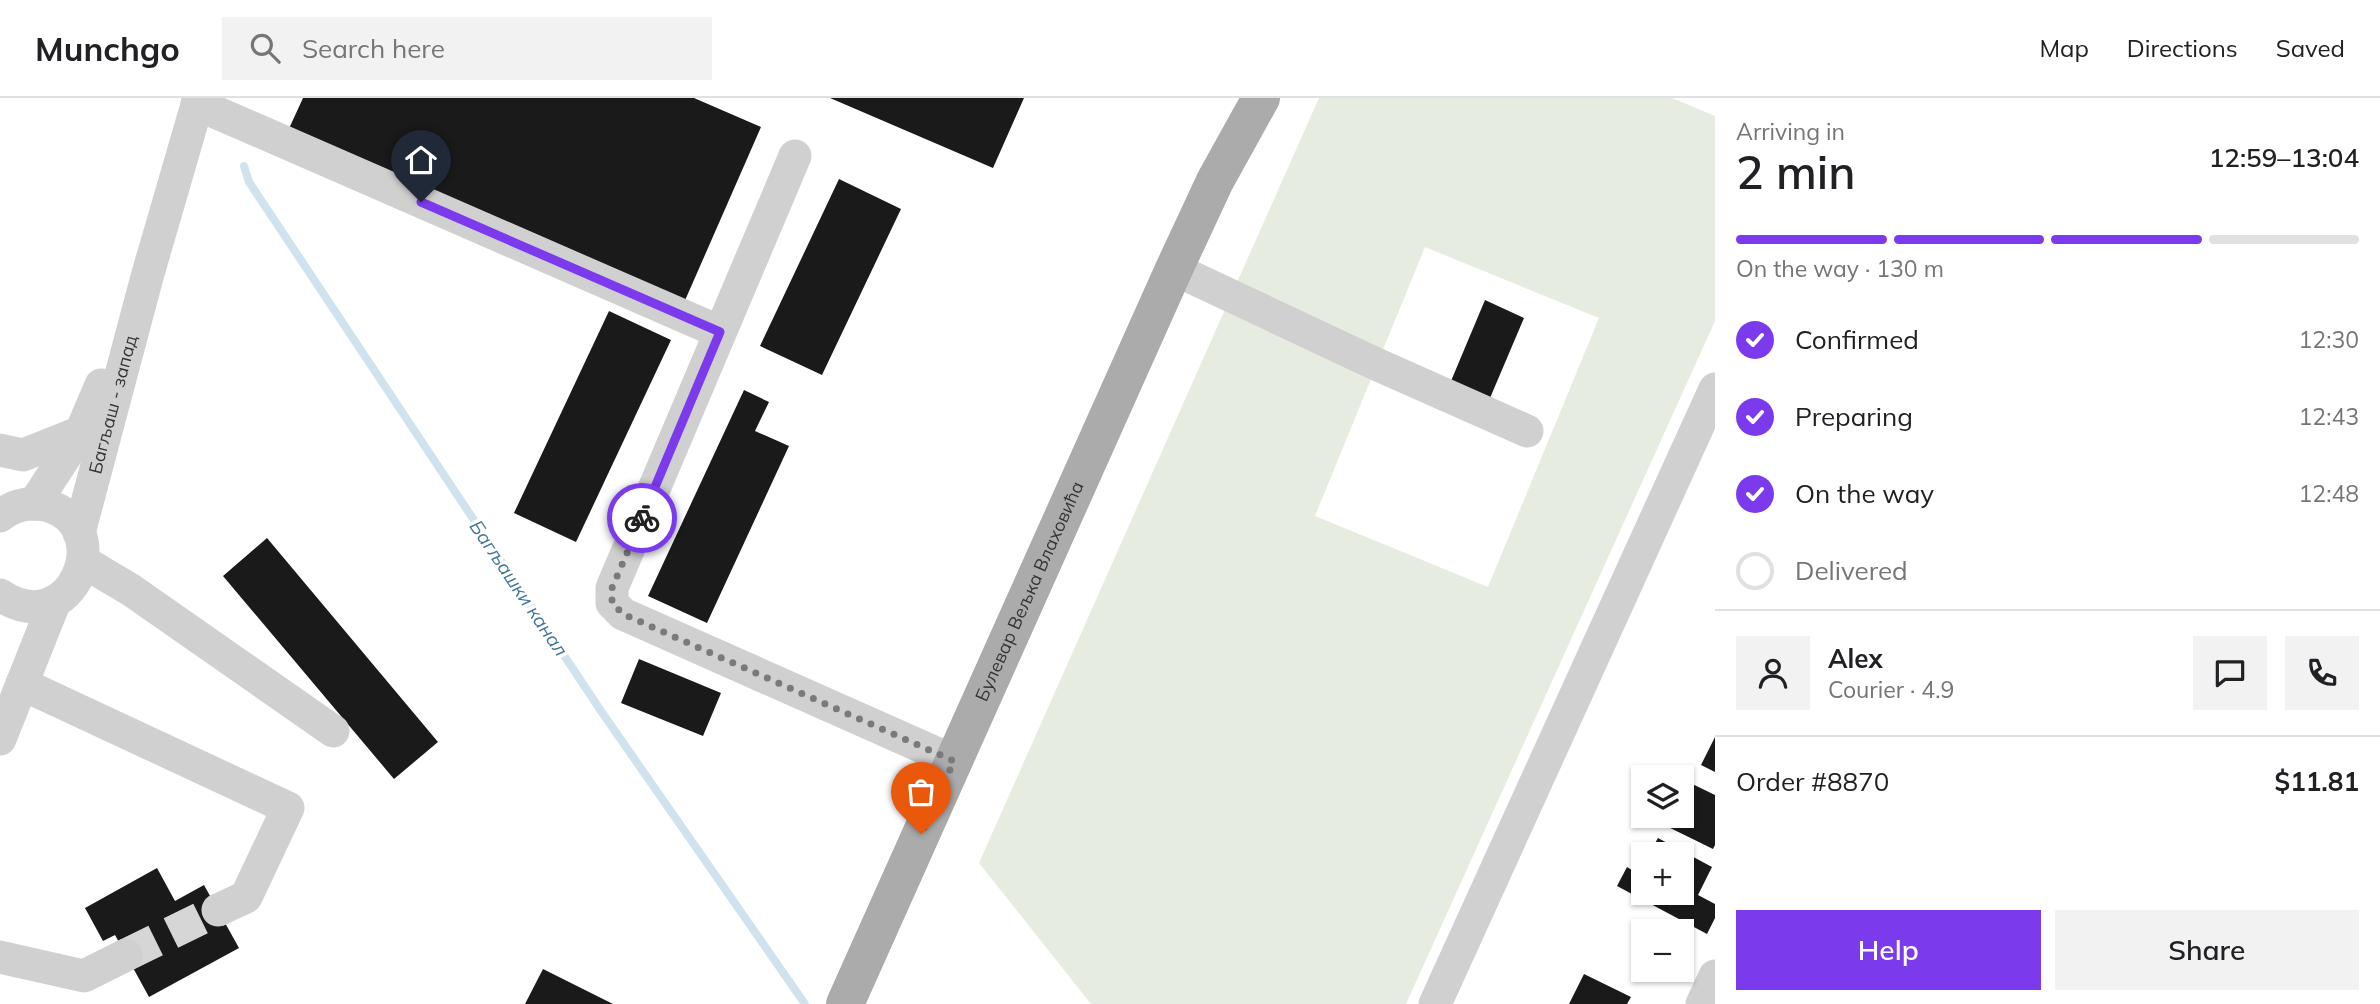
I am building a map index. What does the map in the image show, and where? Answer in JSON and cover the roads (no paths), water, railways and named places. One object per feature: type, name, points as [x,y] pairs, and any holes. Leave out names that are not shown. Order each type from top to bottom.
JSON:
[{"type":"main road","name":"Булевар Вељка Влаховића","points":[[1215,181],[1242,98]]},
{"type":"main road","name":"Булевар Вељка Влаховића","points":[[845,1004],[1174,269],[1215,181],[1261,98]]},
{"type":"street","name":"Багљаш - запад","points":[[0,732],[55,601],[74,585],[147,277],[198,101]]},
{"type":"street","points":[[198,101],[720,332]]},
{"type":"street","points":[[796,156],[612,588],[612,603],[623,614],[954,761]]},
{"type":"street","points":[[1174,269],[1376,365],[1527,431]]},
{"type":"street","name":"Багљаш - запад","points":[[14,502],[81,432],[147,277]]},
{"type":"street","points":[[1435,1004],[1715,389]]},
{"type":"street","points":[[0,450],[23,455],[81,432]]},
{"type":"street","name":"Багљаш - запад","points":[[14,502],[48,506],[61,512],[72,521],[82,548]]},
{"type":"street","points":[[82,548],[131,590],[333,731]]},
{"type":"street","points":[[0,595],[25,606],[41,606],[55,601]]},
{"type":"street","points":[[22,684],[288,808],[246,897],[219,911]]},
{"type":"street","points":[[0,957],[84,976],[126,955]]},
{"type":"street","points":[[1702,1004],[1715,976]]},
{"type":"waterway","name":"Багљашки канал","points":[[244,166],[249,182],[601,711],[805,1004]]},
{"type":"tunnel","points":[[126,955],[218,910]]}]
